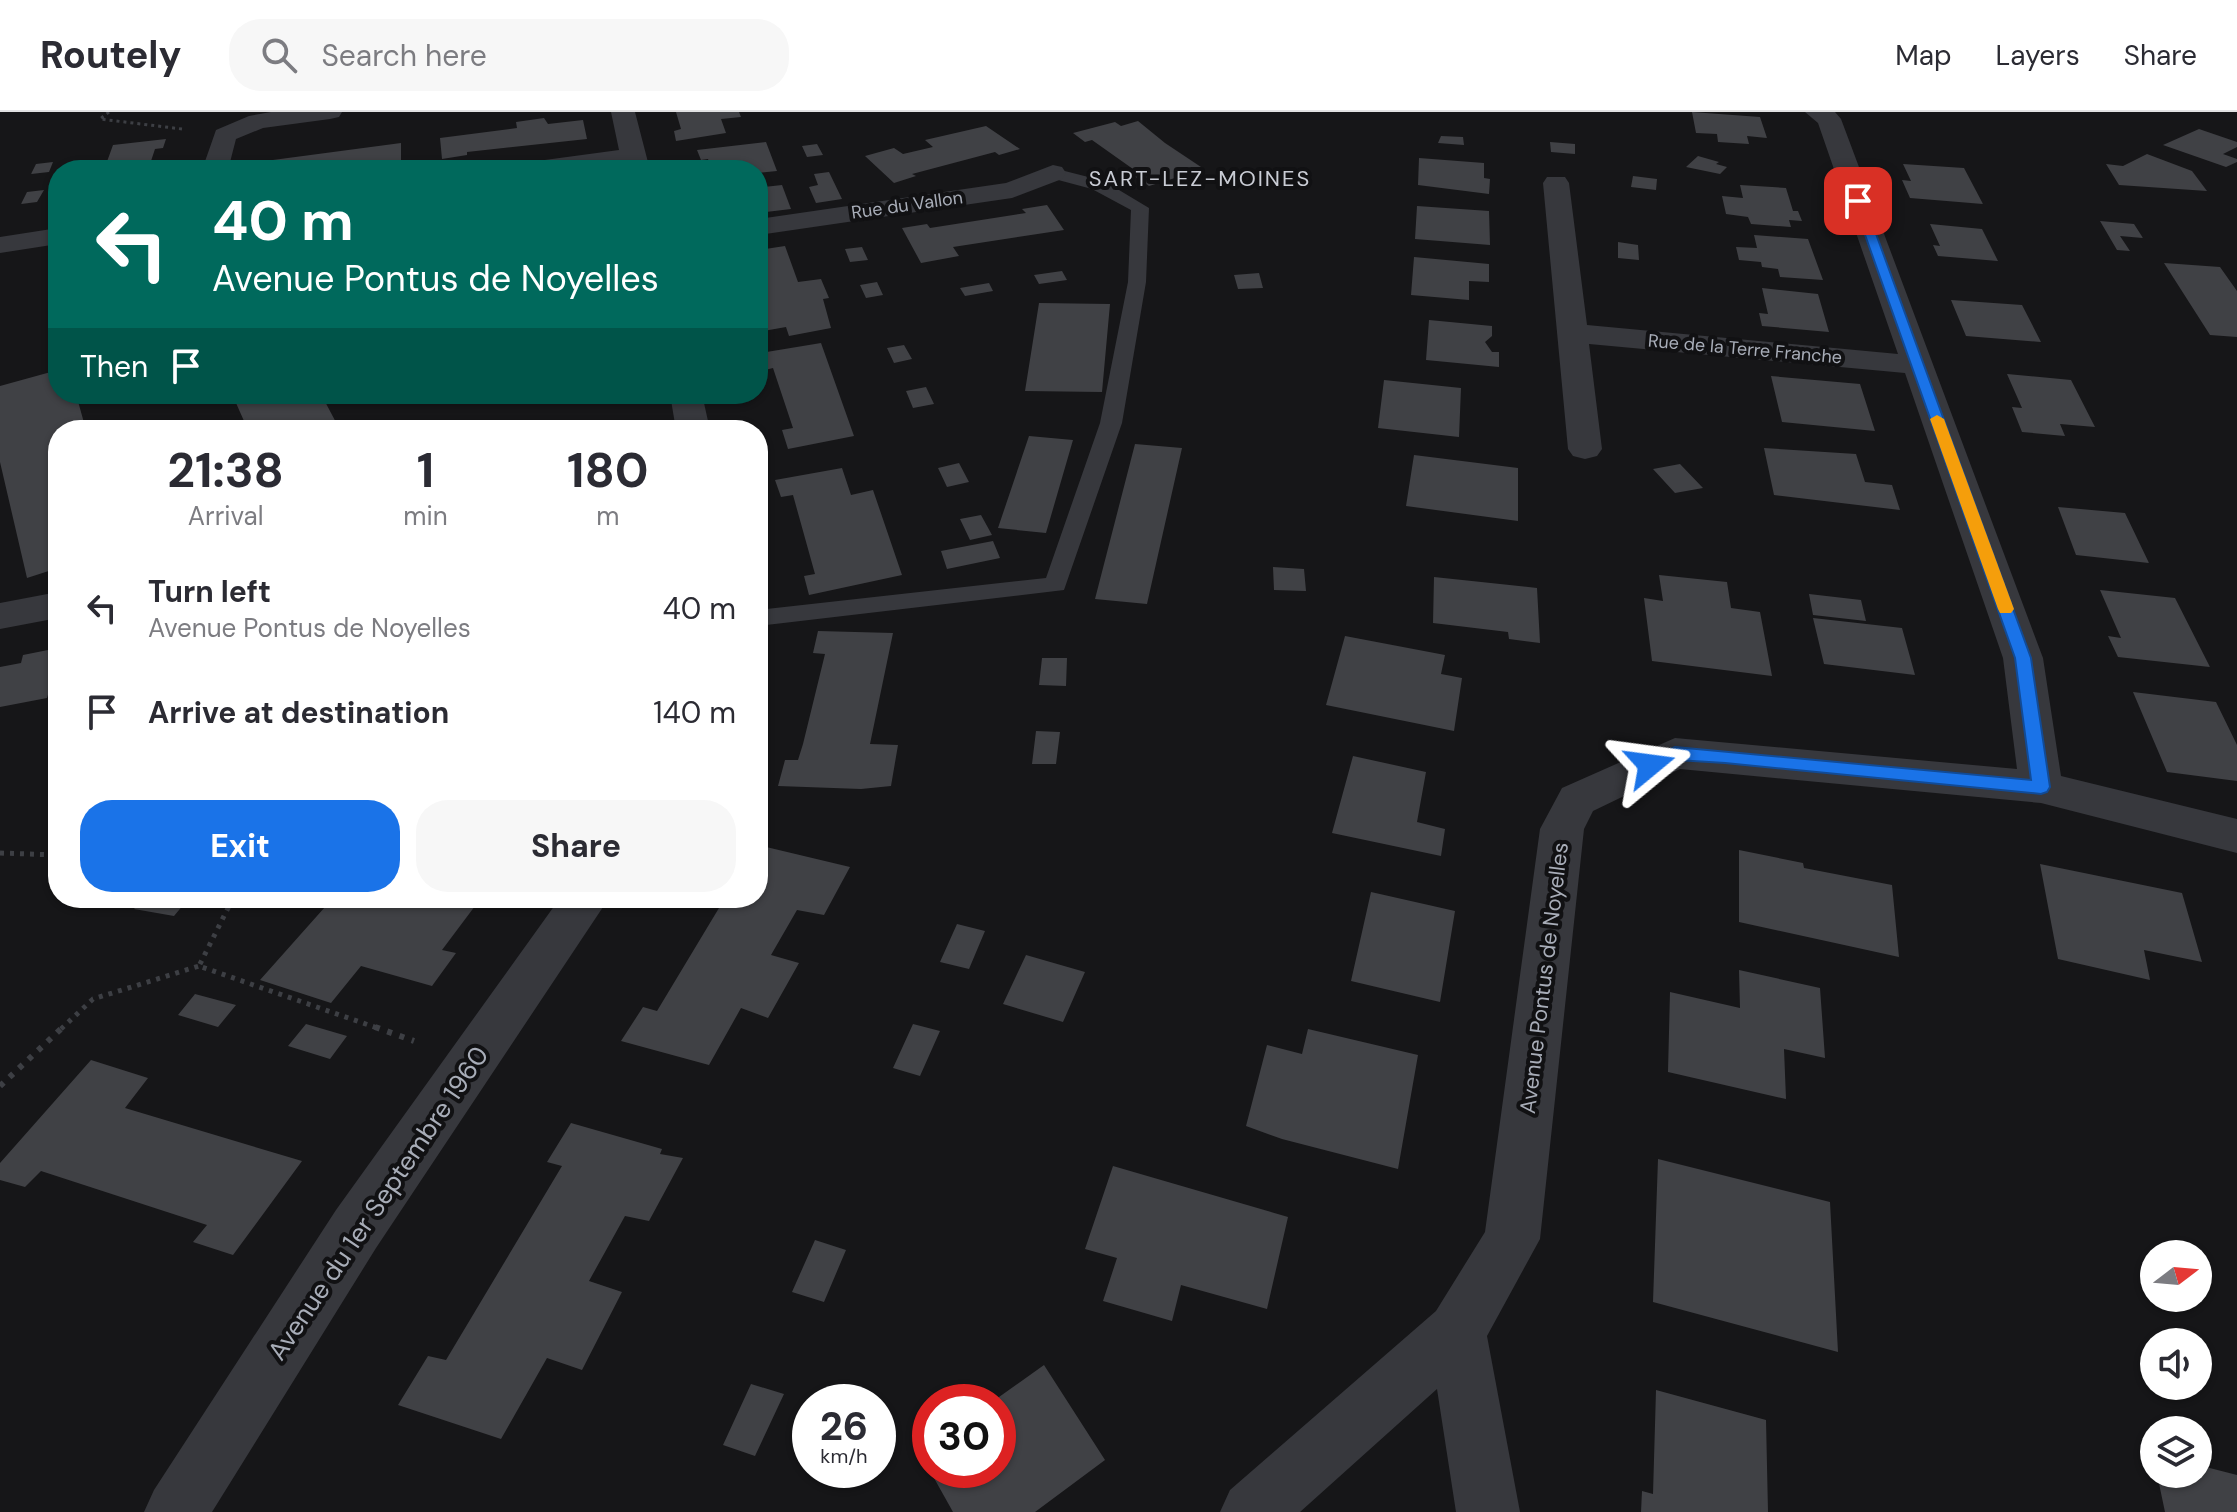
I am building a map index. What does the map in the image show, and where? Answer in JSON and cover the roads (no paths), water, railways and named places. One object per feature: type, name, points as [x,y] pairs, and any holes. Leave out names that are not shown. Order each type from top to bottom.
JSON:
[{"type":"street","points":[[219,160],[228,134],[258,121],[330,112]]},
{"type":"street","points":[[623,112],[634,160]]},
{"type":"street","points":[[1831,114],[2023,658],[2041,787]]},
{"type":"street","name":"Rue du Vallon","points":[[768,226],[1012,190],[1053,173]]},
{"type":"street","points":[[1556,183],[1585,449]]},
{"type":"street","points":[[0,245],[48,238]]},
{"type":"street","name":"Rue de la Terre Franche","points":[[1573,333],[1918,365]]},
{"type":"street","points":[[0,616],[48,607]]},
{"type":"street","name":"Avenue Pontus de Noyelles","points":[[1252,1512],[1457,1332],[1512,1239],[1562,829],[1577,800],[1675,753],[2041,787],[2237,836]]},
{"type":"street","name":"Avenue du 1er Septembre 1960","points":[[176,1512],[356,1229],[579,908]]},
{"type":"street","points":[[1457,1332],[1488,1512]]},
{"type":"lane","points":[[768,617],[1056,585],[1111,423],[1137,282],[1140,208],[1098,185],[1053,173]]},
{"type":"district","name":"SART-LEZ-MOINES","points":[[1200,178]]}]
